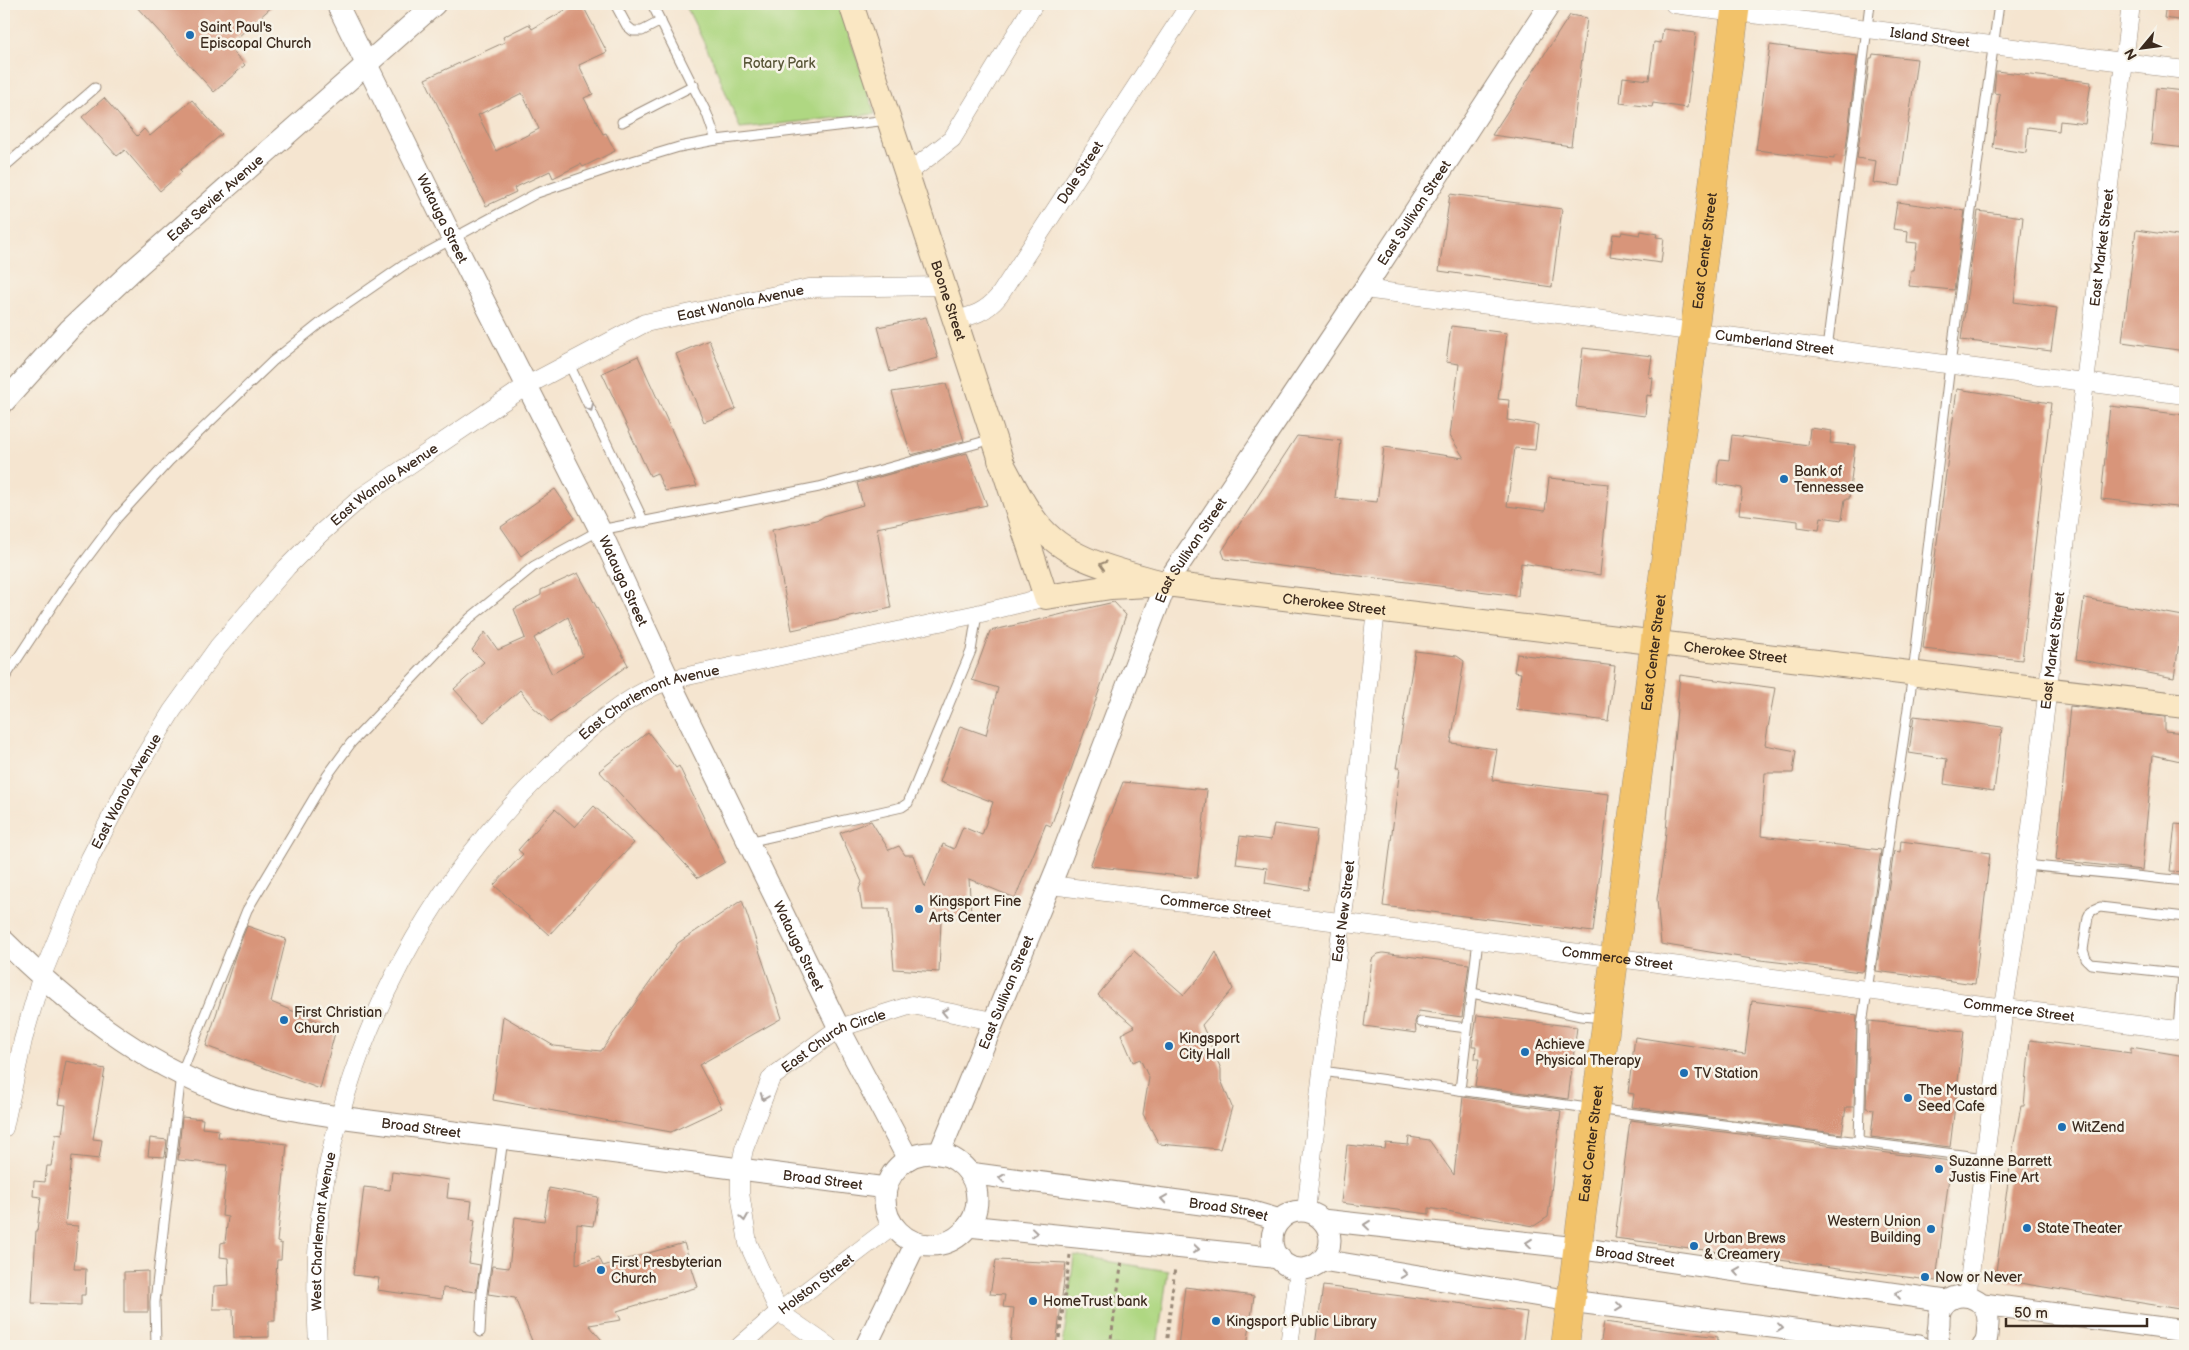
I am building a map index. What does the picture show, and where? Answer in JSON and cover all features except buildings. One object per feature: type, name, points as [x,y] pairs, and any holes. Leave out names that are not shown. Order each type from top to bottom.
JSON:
[{"type":"main road","name":"Boone Street","points":[[851,4],[1046,597]]},
{"type":"main road","name":"East Center Street","points":[[1565,1346],[1736,8]]},
{"type":"main road","points":[[997,449],[1024,505],[1038,524],[1052,538],[1068,550],[1096,564],[1166,584]]},
{"type":"main road","name":"East Charlemont Avenue","points":[[1046,597],[1111,587],[1166,584]]},
{"type":"main road","name":"Cherokee Street","points":[[1166,584],[2185,706]]},
{"type":"street","name":"Watauga Street","points":[[337,4],[452,238],[600,530],[669,680],[748,842],[840,1028],[908,1159]]},
{"type":"street","name":"East Sevier Avenue","points":[[4,402],[69,330],[125,278],[248,167],[435,4]]},
{"type":"street","points":[[908,173],[952,139],[1034,4]]},
{"type":"street","name":"Dale Street","points":[[954,320],[981,313],[991,306],[999,296],[1190,4]]},
{"type":"street","name":"East Sullivan Street","points":[[939,1154],[992,1021],[1050,884],[1166,584],[1364,289],[1550,4]]},
{"type":"street","name":"Island Street","points":[[1674,4],[1736,8],[1866,29],[2185,70]]},
{"type":"street","name":"East Market Street","points":[[1975,1300],[1985,1158],[2048,690],[2131,4]]},
{"type":"street","name":"East Wanola Avenue","points":[[4,1128],[21,1050],[41,978],[90,858],[131,778],[172,711],[218,647],[287,567],[363,496],[526,386],[645,323],[809,288],[943,286]]},
{"type":"street","name":"Cumberland Street","points":[[1364,289],[2185,395]]},
{"type":"street","name":"East Charlemont Avenue","points":[[339,1117],[367,1037],[406,952],[444,891],[481,841],[522,793],[564,752],[614,711],[644,689],[669,680],[977,614],[1046,597]]},
{"type":"street","name":"East New Street","points":[[1314,1216],[1322,1071],[1342,922],[1376,609]]},
{"type":"street","name":"Commerce Street","points":[[1050,884],[2182,1031]]},
{"type":"street","name":"Broad Street","points":[[4,941],[41,978],[87,1016],[133,1047],[181,1074],[225,1093],[279,1108],[339,1117],[886,1188]]},
{"type":"street","name":"East Church Circle","points":[[779,1312],[748,1242],[740,1193],[740,1170],[744,1150],[771,1078],[840,1028],[912,1005],[992,1021]]},
{"type":"street","name":"West Charlemont Avenue","points":[[318,1346],[317,1250],[324,1188],[339,1117]]},
{"type":"street","points":[[928,1153],[939,1154],[950,1158],[969,1173],[977,1200],[974,1213],[968,1226],[958,1236],[945,1243],[931,1245],[916,1243],[903,1236],[893,1225],[887,1213],[886,1188],[891,1176],[908,1159],[928,1153]]},
{"type":"street","name":"Broad Street","points":[[969,1173],[1246,1210],[1280,1220]]},
{"type":"street","points":[[1288,1214],[1314,1216],[1327,1228],[1330,1236],[1329,1246],[1322,1260],[1307,1268],[1290,1266],[1280,1258],[1273,1246],[1273,1237],[1280,1220],[1288,1214]]},
{"type":"street","name":"Broad Street","points":[[1314,1216],[1577,1248],[1946,1301],[1960,1296],[1975,1300]]},
{"type":"street","name":"Holston Street","points":[[740,1346],[779,1312],[893,1225]]},
{"type":"street","points":[[968,1226],[1280,1258]]},
{"type":"street","points":[[866,1346],[916,1243]]},
{"type":"street","points":[[1322,1260],[1570,1301],[1919,1346]]},
{"type":"street","points":[[1289,1346],[1299,1268]]},
{"type":"street","points":[[1975,1300],[2185,1331]]},
{"type":"street","points":[[1975,1300],[1989,1314],[1986,1343],[1983,1346]]},
{"type":"street","points":[[1941,1346],[1937,1339],[1940,1310],[1946,1301]]},
{"type":"street","points":[[779,1312],[828,1346]]},
{"type":"lane","points":[[615,4],[627,26],[633,31],[642,30],[660,21]]},
{"type":"lane","points":[[652,4],[708,114],[716,140]]},
{"type":"lane","points":[[1827,349],[1870,4]]},
{"type":"lane","points":[[1859,1142],[1862,1025],[1914,674],[1950,365],[1998,4]]},
{"type":"lane","points":[[622,122],[694,85]]},
{"type":"lane","points":[[4,167],[95,88]]},
{"type":"lane","points":[[4,679],[62,591],[117,518],[169,461],[273,361],[323,321],[404,265],[537,193],[627,162],[679,147],[716,140],[890,119]]},
{"type":"lane","points":[[569,364],[644,522]]},
{"type":"lane","points":[[156,1346],[155,1302],[181,1074],[247,910],[327,776],[351,743],[470,618],[534,566],[600,530],[819,487],[997,449]]},
{"type":"lane","points":[[748,842],[902,807],[908,803],[971,650],[977,614]]},
{"type":"lane","points":[[2025,865],[2185,881]]},
{"type":"lane","points":[[2182,1031],[2184,974],[2091,964],[2086,959],[2083,950],[2088,917],[2091,911],[2100,907],[2185,916]]},
{"type":"lane","points":[[1460,1090],[1478,940]]},
{"type":"lane","points":[[1472,993],[1581,1016],[1607,1019]]},
{"type":"lane","points":[[1421,1022],[1467,1028]]},
{"type":"lane","points":[[1322,1071],[1595,1109],[1985,1158]]},
{"type":"lane","points":[[480,1332],[482,1293],[503,1139]]},
{"type":"path","points":[[1099,1346],[1110,1346],[1122,1260]]},
{"type":"path","points":[[1058,1346],[1069,1262]]},
{"type":"path","points":[[1166,1346],[1175,1266]]},
{"type":"green space","name":"Rotary Park","points":[[685,4],[839,4],[875,114],[740,128],[713,61]]},
{"type":"green space","points":[[1074,1256],[1168,1271],[1157,1346],[1063,1346]]},
{"type":"place","name":"Saint Paul's Episcopal Church","points":[[190,35]]},
{"type":"place","name":"Bank of Tennessee","points":[[1784,479]]},
{"type":"place","name":"Kingsport Fine Arts Center","points":[[919,909]]},
{"type":"place","name":"First Christian Church","points":[[284,1020]]},
{"type":"place","name":"Kingsport City Hall","points":[[1169,1046]]},
{"type":"place","name":"Achieve Physical Therapy","points":[[1525,1052]]},
{"type":"place","name":"TV Station","points":[[1684,1073]]},
{"type":"place","name":"The Mustard Seed Cafe","points":[[1908,1098]]},
{"type":"place","name":"WitZend","points":[[2062,1127]]},
{"type":"place","name":"Suzanne Barrett Justis Fine Art","points":[[1939,1169]]},
{"type":"place","name":"State Theater","points":[[2027,1228]]},
{"type":"place","name":"Western Union Building","points":[[1931,1229]]},
{"type":"place","name":"Urban Brews & Creamery","points":[[1694,1246]]},
{"type":"place","name":"First Presbyterian Church","points":[[601,1270]]},
{"type":"place","name":"Now or Never","points":[[1925,1277]]},
{"type":"place","name":"HomeTrust bank","points":[[1033,1301]]},
{"type":"place","name":"Kingsport Public Library","points":[[1216,1321]]}]
